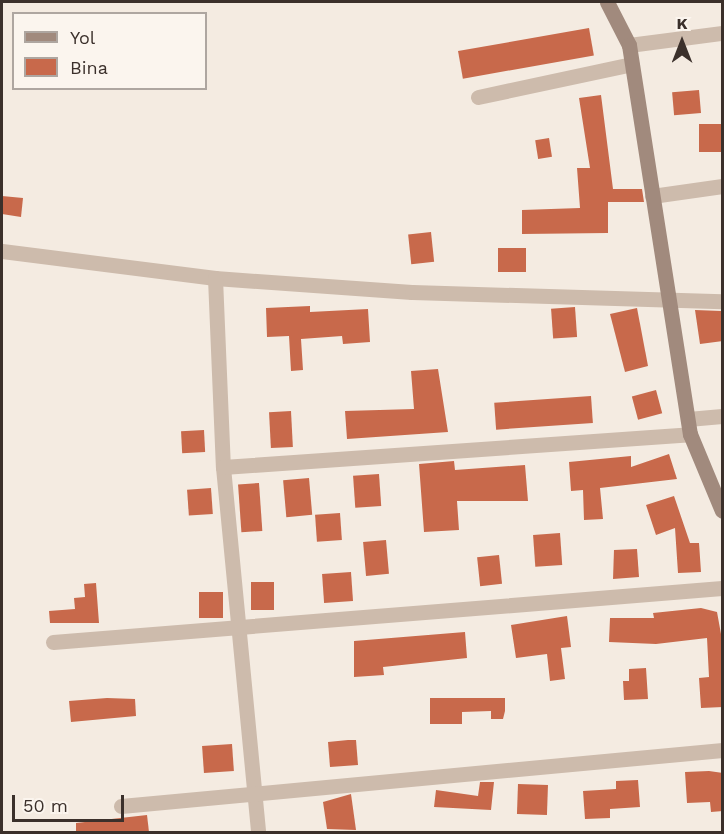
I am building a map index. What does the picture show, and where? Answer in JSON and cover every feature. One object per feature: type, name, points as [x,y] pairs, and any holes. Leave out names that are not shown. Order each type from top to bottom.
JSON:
[{"type":"street","points":[[607,2],[629,45],[689,427],[723,511]]},
{"type":"street","points":[[629,45],[723,33]]},
{"type":"street","points":[[478,97],[632,64]]},
{"type":"street","points":[[652,196],[723,186]]},
{"type":"street","points":[[2,251],[215,278],[412,292],[668,302],[723,301]]},
{"type":"street","points":[[215,278],[223,467],[236,628],[258,832]]},
{"type":"street","points":[[223,467],[689,427],[723,416]]},
{"type":"street","points":[[53,642],[723,588]]},
{"type":"street","points":[[121,806],[723,750]]},
{"type":"building","points":[[589,28],[594,56],[463,79],[458,51]]},
{"type":"building","points":[[699,90],[701,113],[674,115],[672,92]]},
{"type":"building","points":[[601,95],[613,189],[642,189],[644,202],[608,202],[608,233],[522,234],[522,210],[580,208],[577,168],[590,168],[579,98]]},
{"type":"building","points":[[699,124],[722,124],[722,152],[699,152]]},
{"type":"building","points":[[549,138],[552,157],[538,159],[535,140]]},
{"type":"building","points":[[2,196],[23,198],[21,217],[2,214]]},
{"type":"building","points":[[431,232],[434,262],[411,264],[408,234]]},
{"type":"building","points":[[498,248],[526,248],[526,272],[498,272]]},
{"type":"building","points":[[310,306],[310,312],[368,309],[370,342],[343,344],[342,336],[301,339],[303,370],[291,371],[289,336],[267,337],[266,308]]},
{"type":"building","points":[[575,307],[577,337],[553,339],[551,309]]},
{"type":"building","points":[[637,308],[648,366],[625,372],[610,314]]},
{"type":"building","points":[[695,310],[721,311],[723,341],[700,344]]},
{"type":"building","points":[[438,369],[448,432],[347,439],[345,411],[414,409],[411,371]]},
{"type":"building","points":[[656,390],[662,413],[638,420],[632,396]]},
{"type":"building","points":[[591,396],[593,423],[496,430],[494,403]]},
{"type":"building","points":[[291,411],[293,447],[271,448],[269,412]]},
{"type":"building","points":[[204,430],[205,452],[182,453],[181,431]]},
{"type":"building","points":[[669,454],[677,479],[600,488],[603,519],[584,520],[583,490],[571,491],[569,462],[631,456],[631,467]]},
{"type":"building","points":[[454,461],[455,470],[525,465],[528,501],[457,501],[459,530],[424,532],[419,464]]},
{"type":"building","points":[[379,474],[381,506],[355,508],[353,476]]},
{"type":"building","points":[[309,478],[312,515],[286,517],[283,480]]},
{"type":"building","points":[[259,483],[262,531],[241,532],[238,484]]},
{"type":"building","points":[[211,488],[213,514],[189,516],[187,490]]},
{"type":"building","points":[[674,496],[690,543],[699,543],[701,572],[678,573],[675,528],[656,535],[646,505]]},
{"type":"building","points":[[340,513],[342,540],[317,542],[315,515]]},
{"type":"building","points":[[560,533],[562,565],[535,567],[533,535]]},
{"type":"building","points":[[386,540],[389,574],[366,576],[363,542]]},
{"type":"building","points":[[637,549],[639,577],[613,579],[614,550]]},
{"type":"building","points":[[499,555],[502,584],[480,586],[477,557]]},
{"type":"building","points":[[351,572],[353,601],[324,603],[322,574]]},
{"type":"building","points":[[251,582],[274,582],[274,610],[251,610]]},
{"type":"building","points":[[96,583],[99,623],[50,623],[49,611],[75,609],[74,598],[85,597],[84,584]]},
{"type":"building","points":[[199,592],[223,592],[223,618],[199,618]]},
{"type":"building","points":[[701,608],[717,612],[723,645],[723,707],[701,708],[699,678],[709,677],[707,638],[656,644],[609,642],[610,618],[654,618],[653,613]]},
{"type":"building","points":[[567,616],[571,647],[561,648],[565,679],[550,681],[547,654],[516,658],[511,625]]},
{"type":"building","points":[[465,632],[467,658],[383,667],[384,675],[354,677],[354,641]]},
{"type":"building","points":[[646,668],[648,699],[624,700],[623,681],[629,681],[629,669]]},
{"type":"building","points":[[107,698],[135,699],[136,716],[71,722],[69,701]]},
{"type":"building","points":[[430,698],[505,698],[505,711],[503,719],[491,719],[491,711],[462,712],[462,724],[430,724]]},
{"type":"building","points":[[356,740],[358,765],[330,767],[328,742]]},
{"type":"building","points":[[232,744],[234,771],[204,773],[202,746]]},
{"type":"building","points":[[685,772],[723,773],[723,811],[711,812],[710,802],[687,803]]},
{"type":"building","points":[[638,780],[640,807],[610,809],[610,818],[585,819],[583,791],[616,789],[616,781]]},
{"type":"building","points":[[480,782],[494,782],[491,810],[434,807],[436,790],[478,796]]},
{"type":"building","points":[[518,784],[548,785],[547,815],[517,814]]},
{"type":"building","points":[[351,794],[356,830],[327,829],[323,802]]},
{"type":"building","points":[[147,815],[149,832],[76,832],[76,823]]}]
